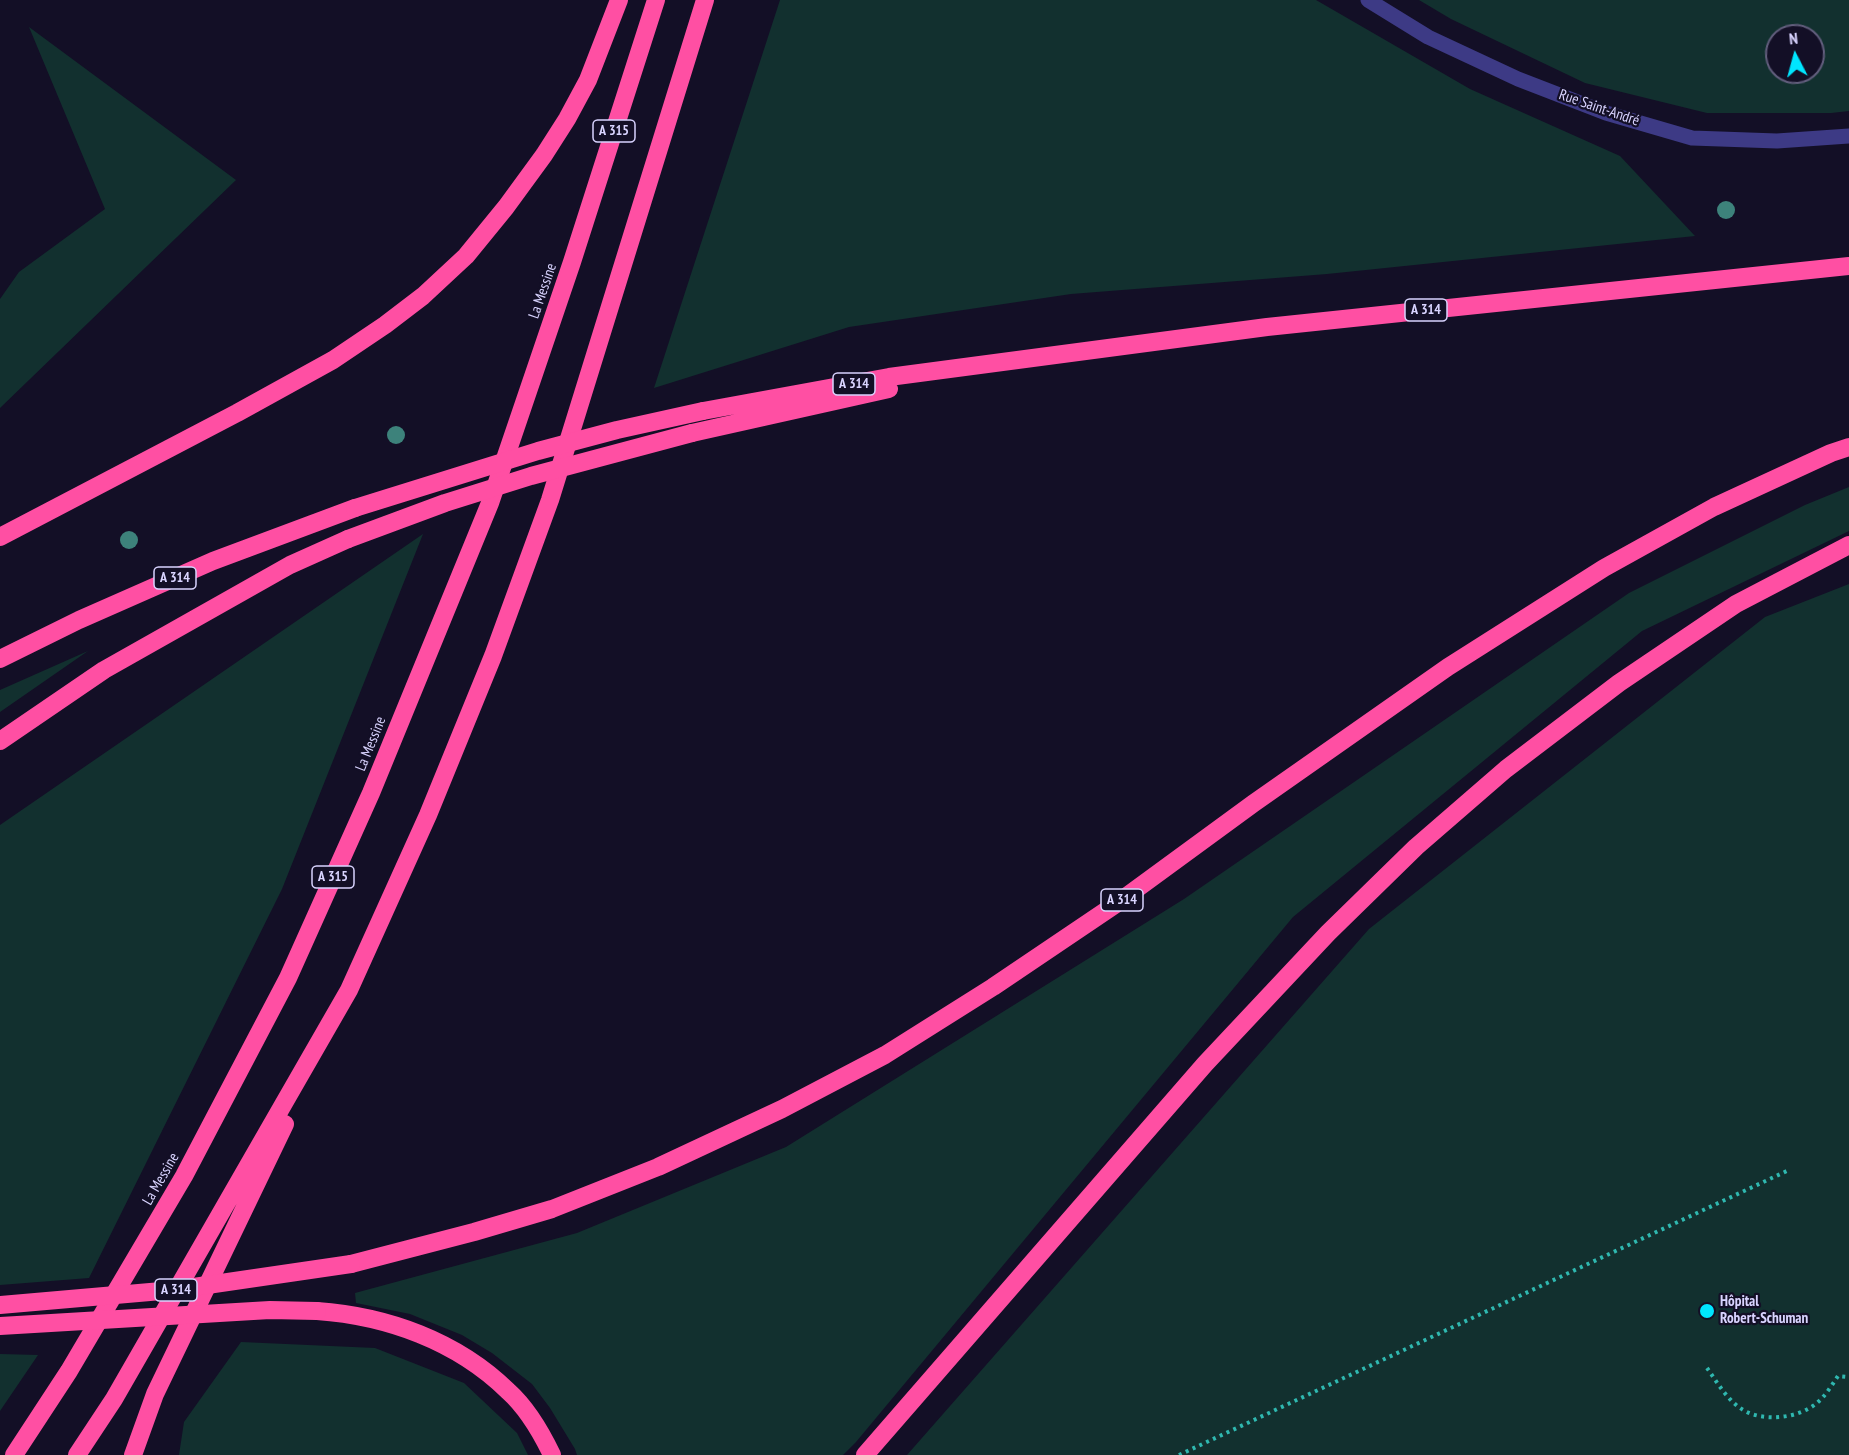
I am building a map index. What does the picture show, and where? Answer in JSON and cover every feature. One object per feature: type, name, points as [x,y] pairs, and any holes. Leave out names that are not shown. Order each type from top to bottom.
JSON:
[{"type":"highway","points":[[0,537],[198,434],[333,360],[423,296],[466,256],[544,155],[588,80],[620,0]]},
{"type":"highway","name":"La Messine","points":[[14,1455],[69,1371],[184,1176],[288,978],[371,793],[490,503],[572,262],[656,0]]},
{"type":"highway","points":[[133,1455],[155,1394],[349,990],[428,815],[493,656],[550,500],[705,0]]},
{"type":"highway","name":"A 314","points":[[0,659],[79,620],[213,561],[355,508],[538,450],[703,411],[889,377],[1267,327],[1849,266]]},
{"type":"highway","points":[[0,741],[104,670],[290,565],[348,539],[445,503],[692,433],[1005,363]]},
{"type":"highway","name":"A 314","points":[[0,1305],[173,1290],[351,1264],[552,1209],[658,1167],[782,1109],[885,1055],[993,987],[1116,904],[1254,803],[1448,667],[1604,568],[1714,507],[1830,453],[1849,447]]},
{"type":"highway","points":[[866,1455],[1205,1064],[1328,933],[1416,847],[1506,769],[1619,683],[1736,604],[1849,545]]},
{"type":"highway","points":[[77,1455],[114,1399],[349,990]]},
{"type":"highway","points":[[0,1326],[270,1310],[317,1311],[351,1315],[408,1329],[437,1342],[486,1371],[510,1392],[542,1435],[552,1455]]},
{"type":"street","name":"Rue Saint-André","points":[[1368,0],[1428,37],[1518,79],[1606,113],[1692,138],[1777,141],[1849,136]]},
{"type":"path","points":[[1179,1455],[1789,1170]]},
{"type":"path","points":[[1707,1368],[1726,1395],[1740,1408],[1754,1415],[1770,1418],[1788,1416],[1817,1403],[1838,1376],[1849,1377]]},
{"type":"green space","points":[[780,0],[1316,0],[1470,89],[1620,156],[1695,236],[1327,274],[1071,294],[849,327],[654,388]]},
{"type":"green space","points":[[1419,0],[1849,0],[1849,111],[1707,113],[1585,83],[1451,19]]},
{"type":"green space","points":[[29,27],[236,180],[0,408],[0,299],[19,272],[105,209]]},
{"type":"green space","points":[[1849,487],[1849,531],[1642,631],[1293,917],[843,1455],[577,1455],[550,1408],[532,1384],[492,1353],[462,1335],[410,1314],[356,1303],[355,1293],[577,1233],[786,1147],[1184,899],[1629,593],[1805,505]]},
{"type":"green space","points":[[423,534],[282,889],[89,1278],[0,1285],[0,825]]},
{"type":"green space","points":[[1849,584],[1849,1455],[907,1455],[1369,929],[1765,617]]},
{"type":"green space","points":[[88,651],[0,712],[0,690]]},
{"type":"green space","points":[[241,1342],[375,1348],[464,1383],[517,1433],[528,1455],[179,1455],[184,1422]]},
{"type":"green space","points":[[0,1354],[38,1355],[0,1411]]},
{"type":"place","name":"Hôpital Robert-Schuman","points":[[1707,1311]]}]
